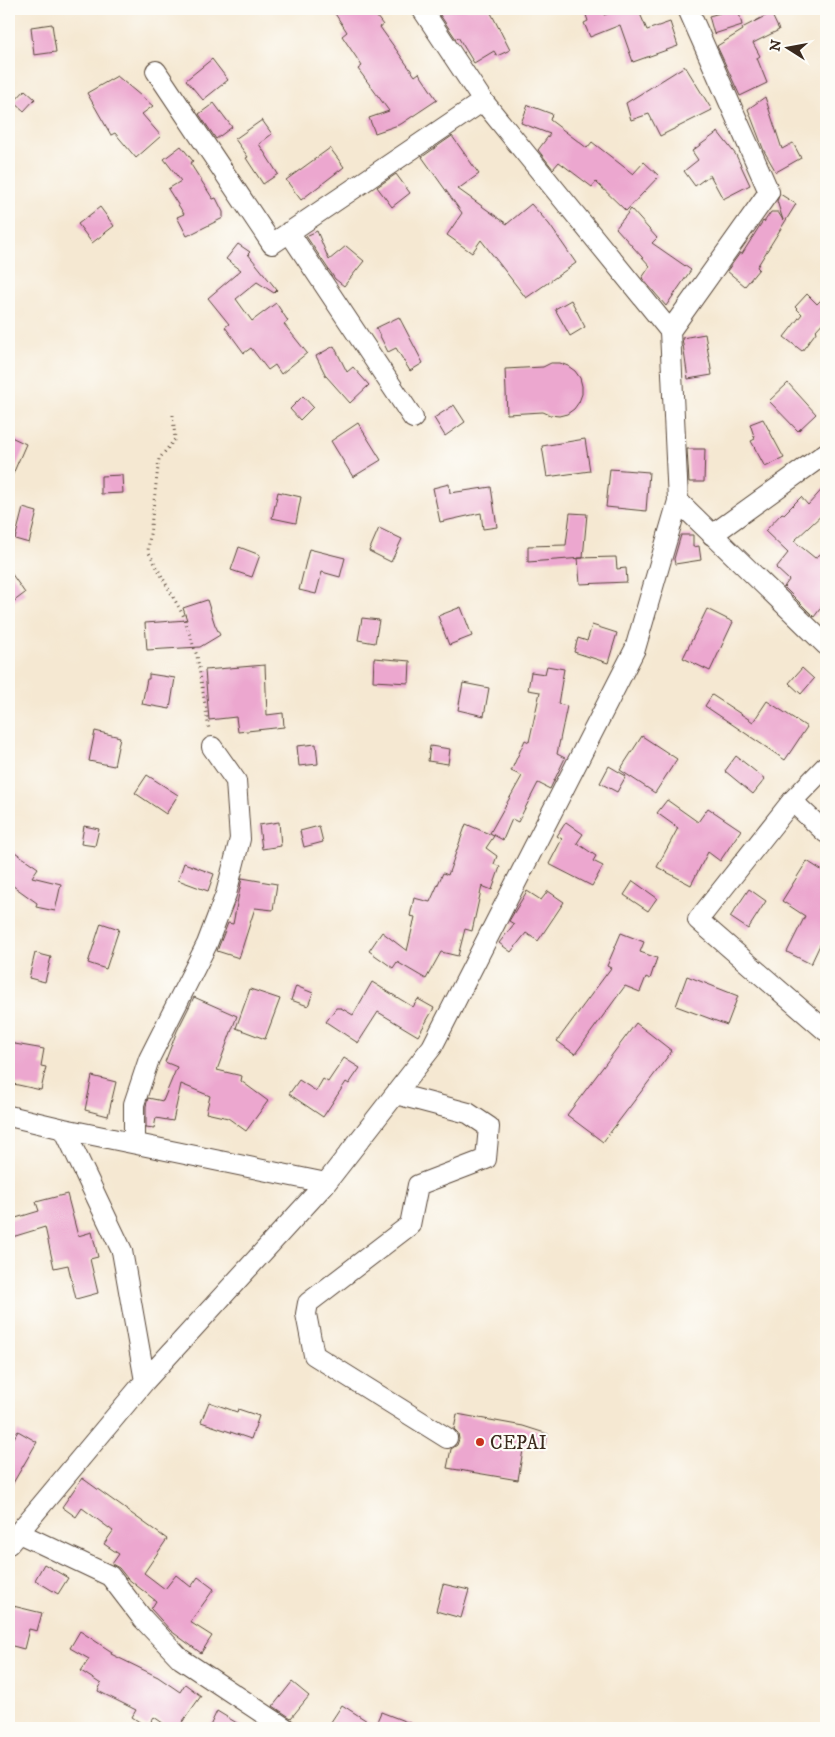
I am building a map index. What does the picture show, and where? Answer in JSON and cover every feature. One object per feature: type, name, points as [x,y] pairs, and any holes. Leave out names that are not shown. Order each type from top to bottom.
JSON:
[{"type":"street","points":[[285,1728],[181,1659],[143,1619],[110,1576],[14,1538],[145,1381],[326,1183],[432,1047],[634,649],[678,501],[670,331],[483,100],[422,9]]},
{"type":"street","points":[[670,331],[769,192],[688,9]]},
{"type":"street","points":[[156,71],[272,244],[483,100]]},
{"type":"street","points":[[289,232],[413,418]]},
{"type":"street","points":[[712,535],[826,453]]},
{"type":"street","points":[[678,501],[826,645]]},
{"type":"street","points":[[134,1144],[134,1104],[149,1060],[207,944],[226,894],[240,839],[236,781],[212,746]]},
{"type":"street","points":[[826,766],[792,801],[698,920],[826,1031]]},
{"type":"street","points":[[792,801],[826,833]]},
{"type":"street","points":[[396,1094],[468,1113],[489,1128],[486,1159],[418,1185],[410,1225],[308,1303],[306,1314],[314,1355],[447,1438]]},
{"type":"street","points":[[9,1116],[134,1144],[326,1183]]},
{"type":"street","points":[[64,1129],[122,1251],[145,1381]]},
{"type":"path","points":[[173,415],[174,439],[159,459],[148,551],[182,615],[197,656],[212,746]]},
{"type":"building","points":[[332,9],[371,9],[383,25],[380,27],[415,76],[419,73],[437,100],[401,124],[375,133],[369,118],[389,111],[358,69],[362,66],[342,36],[347,32]]},
{"type":"building","points":[[444,9],[489,9],[510,50],[497,56],[494,51],[474,63],[458,37],[456,39],[438,12]]},
{"type":"building","points":[[584,9],[603,9],[604,15],[619,9],[638,9],[647,30],[670,22],[678,46],[633,62],[620,25],[590,37],[584,23],[588,21]]},
{"type":"building","points":[[718,9],[738,9],[742,25],[714,34],[709,16],[720,13]]},
{"type":"building","points":[[771,13],[779,30],[753,43],[760,56],[757,58],[767,83],[740,96],[717,46],[743,30],[742,28]]},
{"type":"building","points":[[52,24],[56,52],[34,55],[31,27]]},
{"type":"building","points":[[212,59],[228,80],[203,100],[186,80]]},
{"type":"building","points":[[685,66],[712,110],[660,136],[649,114],[631,120],[626,103]]},
{"type":"building","points":[[117,76],[153,106],[142,114],[161,136],[136,158],[115,133],[111,135],[87,93]]},
{"type":"building","points":[[25,90],[35,99],[24,111],[14,102]]},
{"type":"building","points":[[765,97],[782,149],[793,143],[801,158],[776,172],[764,151],[748,109]]},
{"type":"building","points":[[214,103],[232,127],[216,139],[199,114]]},
{"type":"building","points":[[528,105],[552,114],[550,120],[587,148],[592,142],[633,174],[644,162],[659,176],[626,211],[596,182],[592,187],[559,162],[553,169],[538,150],[550,134],[521,123]]},
{"type":"building","points":[[262,120],[272,134],[259,144],[278,174],[263,184],[246,158],[248,157],[235,139]]},
{"type":"building","points":[[718,132],[736,155],[750,185],[723,199],[710,175],[695,186],[684,171],[698,160],[692,151]]},
{"type":"building","points":[[452,136],[479,174],[458,189],[507,224],[531,204],[549,224],[576,263],[526,298],[481,240],[472,253],[447,235],[462,213],[422,157]]},
{"type":"building","points":[[181,146],[193,161],[190,163],[213,199],[216,198],[223,212],[223,218],[187,236],[177,217],[184,214],[168,189],[181,181],[164,159]]},
{"type":"building","points":[[330,148],[344,167],[301,200],[286,180]]},
{"type":"building","points":[[396,174],[410,193],[392,207],[377,187]]},
{"type":"building","points":[[780,194],[796,204],[757,267],[759,269],[745,286],[727,271],[740,253],[742,254],[771,212],[778,212],[783,220],[777,201]]},
{"type":"building","points":[[100,207],[114,226],[92,243],[78,224]]},
{"type":"building","points":[[631,209],[657,238],[652,243],[691,270],[666,306],[642,278],[650,266],[616,228]]},
{"type":"building","points":[[317,231],[329,260],[346,246],[364,261],[344,286],[335,279],[306,236]]},
{"type":"building","points":[[238,244],[250,252],[248,254],[277,290],[274,293],[257,282],[236,299],[252,321],[276,303],[288,321],[284,324],[307,353],[281,374],[275,365],[268,370],[251,348],[244,353],[225,327],[229,324],[208,298],[241,270],[226,259]]},
{"type":"building","points":[[807,294],[817,304],[826,295],[826,319],[802,351],[784,337],[802,314],[795,307]]},
{"type":"building","points":[[571,300],[585,327],[570,336],[555,309]]},
{"type":"building","points":[[399,317],[423,363],[410,371],[396,348],[388,352],[376,328]]},
{"type":"building","points":[[705,334],[712,375],[688,379],[682,338]]},
{"type":"building","points":[[334,346],[347,372],[353,367],[369,385],[350,403],[326,376],[316,356]]},
{"type":"building","points":[[551,363],[560,363],[568,366],[580,378],[582,394],[574,409],[567,414],[559,416],[543,412],[507,414],[505,369],[543,367]]},
{"type":"building","points":[[788,383],[816,414],[798,431],[769,401]]},
{"type":"building","points":[[303,396],[313,407],[300,420],[290,409]]},
{"type":"building","points":[[454,405],[465,422],[445,436],[434,418]]},
{"type":"building","points":[[763,419],[784,458],[765,467],[751,441],[755,439],[750,424]]},
{"type":"building","points":[[358,423],[381,460],[353,477],[331,441]]},
{"type":"building","points":[[9,436],[26,444],[9,483]]},
{"type":"building","points":[[585,439],[590,471],[547,477],[542,446]]},
{"type":"building","points":[[687,449],[705,449],[704,482],[689,482]]},
{"type":"building","points":[[610,469],[649,472],[646,511],[606,507]]},
{"type":"building","points":[[122,475],[123,493],[101,494],[101,476]]},
{"type":"building","points":[[449,484],[450,493],[491,487],[497,527],[483,529],[481,513],[440,522],[433,488]]},
{"type":"building","points":[[826,485],[826,511],[794,541],[815,558],[826,550],[826,601],[814,617],[784,587],[789,580],[776,568],[788,553],[765,531],[801,497],[808,505]]},
{"type":"building","points":[[278,492],[301,497],[296,523],[272,518]]},
{"type":"building","points":[[23,508],[37,512],[29,543],[15,539]]},
{"type":"building","points":[[570,513],[587,514],[583,558],[528,562],[528,546],[566,545]]},
{"type":"building","points":[[379,528],[402,539],[391,562],[369,551]]},
{"type":"building","points":[[681,535],[693,535],[693,547],[699,546],[701,560],[675,564],[674,559]]},
{"type":"building","points":[[239,547],[260,555],[252,577],[231,570]]},
{"type":"building","points":[[309,549],[345,558],[340,577],[322,572],[316,594],[299,590]]},
{"type":"building","points":[[616,557],[617,569],[626,568],[627,582],[580,584],[578,558]]},
{"type":"building","points":[[9,570],[25,593],[9,605]]},
{"type":"building","points":[[207,600],[220,635],[200,647],[147,650],[145,623],[187,620],[183,608]]},
{"type":"building","points":[[461,607],[472,636],[449,645],[438,616]]},
{"type":"building","points":[[707,609],[733,622],[710,671],[683,658]]},
{"type":"building","points":[[362,618],[379,620],[375,643],[358,640]]},
{"type":"building","points":[[592,625],[617,633],[608,663],[574,652],[578,638],[587,641]]},
{"type":"building","points":[[374,658],[410,661],[409,683],[373,681]]},
{"type":"building","points":[[265,665],[267,715],[283,713],[284,727],[238,732],[236,717],[209,720],[205,670]]},
{"type":"building","points":[[547,666],[564,669],[558,704],[567,706],[557,754],[565,758],[550,789],[538,783],[518,822],[512,819],[503,840],[490,833],[522,776],[511,771],[525,740],[529,742],[540,692],[528,690],[531,672],[545,674]]},
{"type":"building","points":[[802,668],[814,679],[801,694],[789,683]]},
{"type":"building","points":[[149,674],[175,678],[170,709],[142,704]]},
{"type":"building","points":[[463,683],[489,688],[484,716],[458,710]]},
{"type":"building","points":[[712,695],[753,722],[767,701],[807,727],[785,760],[705,706]]},
{"type":"building","points":[[95,731],[120,737],[114,766],[89,761]]},
{"type":"building","points":[[642,736],[677,759],[655,793],[620,770]]},
{"type":"building","points":[[316,744],[318,764],[299,766],[297,746]]},
{"type":"building","points":[[430,746],[450,749],[448,764],[428,761]]},
{"type":"building","points":[[736,756],[765,779],[753,794],[725,771]]},
{"type":"building","points":[[609,766],[626,776],[617,792],[600,783]]},
{"type":"building","points":[[147,775],[178,795],[166,814],[135,793]]},
{"type":"building","points":[[667,800],[698,822],[708,808],[741,830],[720,861],[708,852],[691,885],[657,867],[678,828],[657,813]]},
{"type":"building","points":[[279,822],[281,846],[262,849],[259,825]]},
{"type":"building","points":[[566,822],[583,834],[577,843],[596,856],[593,861],[603,866],[592,886],[549,864],[562,839],[557,836]]},
{"type":"building","points":[[466,824],[494,836],[486,848],[497,856],[494,864],[500,867],[492,890],[482,886],[472,931],[465,929],[458,956],[441,952],[426,979],[397,962],[393,968],[369,951],[382,932],[407,951],[415,917],[410,916],[414,898],[430,902],[443,873],[448,875]]},
{"type":"building","points":[[84,826],[99,829],[95,846],[81,844]]},
{"type":"building","points":[[319,826],[323,842],[304,847],[300,831]]},
{"type":"building","points":[[9,848],[38,868],[32,877],[61,884],[55,911],[36,907],[37,903],[9,883]]},
{"type":"building","points":[[807,861],[826,873],[826,932],[811,964],[787,952],[805,916],[782,901]]},
{"type":"building","points":[[184,863],[214,874],[208,891],[178,880]]},
{"type":"building","points":[[242,878],[277,884],[273,910],[255,908],[239,958],[217,951],[228,923],[233,924]]},
{"type":"building","points":[[633,881],[657,898],[648,911],[624,895]]},
{"type":"building","points":[[749,889],[766,901],[748,929],[730,917]]},
{"type":"building","points":[[527,891],[541,900],[548,891],[564,902],[538,941],[526,933],[511,952],[499,943],[514,924],[509,921]]},
{"type":"building","points":[[101,923],[119,929],[106,969],[88,963]]},
{"type":"building","points":[[621,933],[644,942],[640,952],[657,958],[650,979],[646,977],[640,992],[625,986],[575,1054],[557,1041],[611,968],[607,966]]},
{"type":"building","points":[[35,953],[51,957],[45,982],[29,978]]},
{"type":"building","points":[[687,976],[738,996],[727,1025],[676,1006]]},
{"type":"building","points":[[372,982],[413,1007],[418,999],[434,1008],[418,1036],[378,1012],[358,1043],[326,1022],[336,1008],[341,1008],[353,1015]]},
{"type":"building","points":[[296,986],[313,993],[308,1006],[291,1000]]},
{"type":"building","points":[[250,989],[280,999],[265,1039],[236,1028]]},
{"type":"building","points":[[194,997],[237,1016],[217,1070],[242,1076],[241,1081],[268,1101],[246,1131],[228,1118],[206,1113],[210,1096],[181,1084],[173,1121],[156,1118],[154,1128],[146,1127],[148,1098],[163,1101],[177,1067],[165,1062],[177,1031]]},
{"type":"building","points":[[636,1023],[672,1051],[603,1142],[567,1115]]},
{"type":"building","points":[[9,1043],[44,1049],[41,1066],[46,1067],[41,1090],[9,1083]]},
{"type":"building","points":[[344,1058],[360,1068],[349,1084],[346,1082],[323,1117],[289,1094],[299,1080],[316,1091],[323,1079],[328,1082]]},
{"type":"building","points":[[92,1076],[116,1082],[108,1116],[85,1110]]},
{"type":"building","points":[[67,1194],[78,1236],[92,1232],[98,1257],[90,1259],[98,1293],[76,1299],[68,1265],[54,1268],[45,1227],[9,1238],[9,1220],[39,1211],[36,1202]]},
{"type":"building","points":[[209,1402],[237,1412],[238,1409],[259,1416],[251,1439],[201,1422]]},
{"type":"building","points":[[457,1414],[523,1426],[548,1434],[543,1450],[524,1444],[518,1480],[447,1468],[451,1449],[457,1445],[459,1439],[458,1433],[454,1429]]},
{"type":"building","points":[[18,1431],[37,1442],[9,1490],[9,1446]]},
{"type":"building","points":[[82,1478],[167,1539],[144,1573],[165,1589],[176,1575],[191,1587],[198,1577],[214,1589],[190,1622],[212,1636],[201,1653],[171,1631],[151,1609],[156,1601],[112,1564],[119,1554],[104,1544],[113,1531],[82,1508],[76,1517],[62,1507]]},
{"type":"building","points":[[44,1564],[68,1578],[58,1594],[35,1580]]},
{"type":"building","points":[[443,1584],[469,1590],[461,1618],[436,1611]]},
{"type":"building","points":[[13,1606],[42,1613],[37,1631],[29,1629],[24,1649],[9,1645],[9,1624]]},
{"type":"building","points":[[80,1631],[112,1652],[111,1654],[158,1677],[180,1692],[185,1684],[201,1696],[178,1728],[170,1728],[154,1717],[147,1727],[132,1717],[136,1710],[98,1691],[101,1684],[81,1671],[89,1659],[70,1648]]},
{"type":"building","points":[[292,1682],[309,1696],[291,1718],[273,1706]]},
{"type":"building","points":[[342,1705],[375,1726],[381,1712],[420,1728],[327,1728]]},
{"type":"building","points":[[217,1711],[245,1728],[209,1728]]},
{"type":"place","name":"CEPAI","points":[[480,1442]]}]
